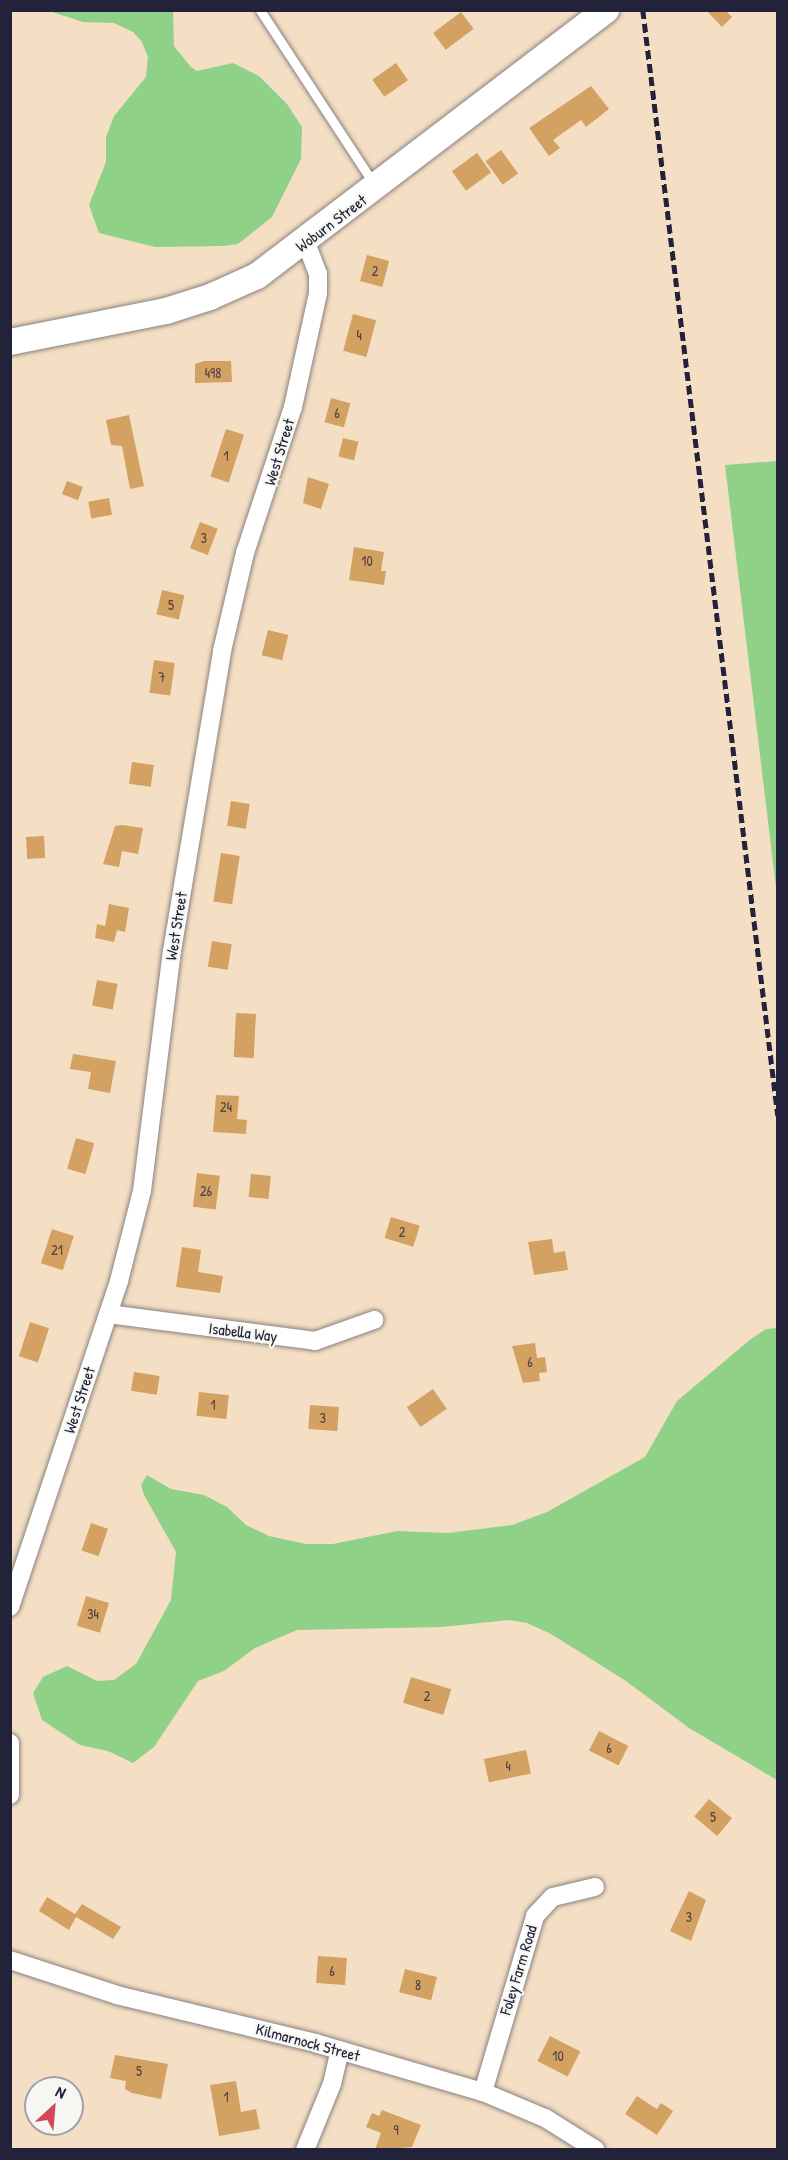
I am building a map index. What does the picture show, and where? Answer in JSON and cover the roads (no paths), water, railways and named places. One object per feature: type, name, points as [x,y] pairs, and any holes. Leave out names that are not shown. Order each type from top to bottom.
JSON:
[{"type":"street","name":"Woburn Street","points":[[10,342],[166,311],[210,297],[264,272],[606,10]]},
{"type":"street","name":"West Street","points":[[10,1607],[133,1233],[149,1154],[172,951],[232,602],[292,407],[318,293],[318,274],[306,242]]},
{"type":"street","name":"Isabella Way","points":[[108,1314],[315,1341],[374,1320]]},
{"type":"street","points":[[10,1743],[10,1795]]},
{"type":"street","name":"Foley Farm Road","points":[[483,2092],[535,1916],[553,1897],[596,1887]]},
{"type":"street","name":"Kilmarnock Street","points":[[10,1960],[117,1995],[340,2050],[483,2092],[545,2118],[596,2150]]},
{"type":"street","points":[[305,2150],[332,2084],[340,2050]]},
{"type":"lane","points":[[260,10],[376,188]]},
{"type":"railway","points":[[643,10],[778,1116]]}]
